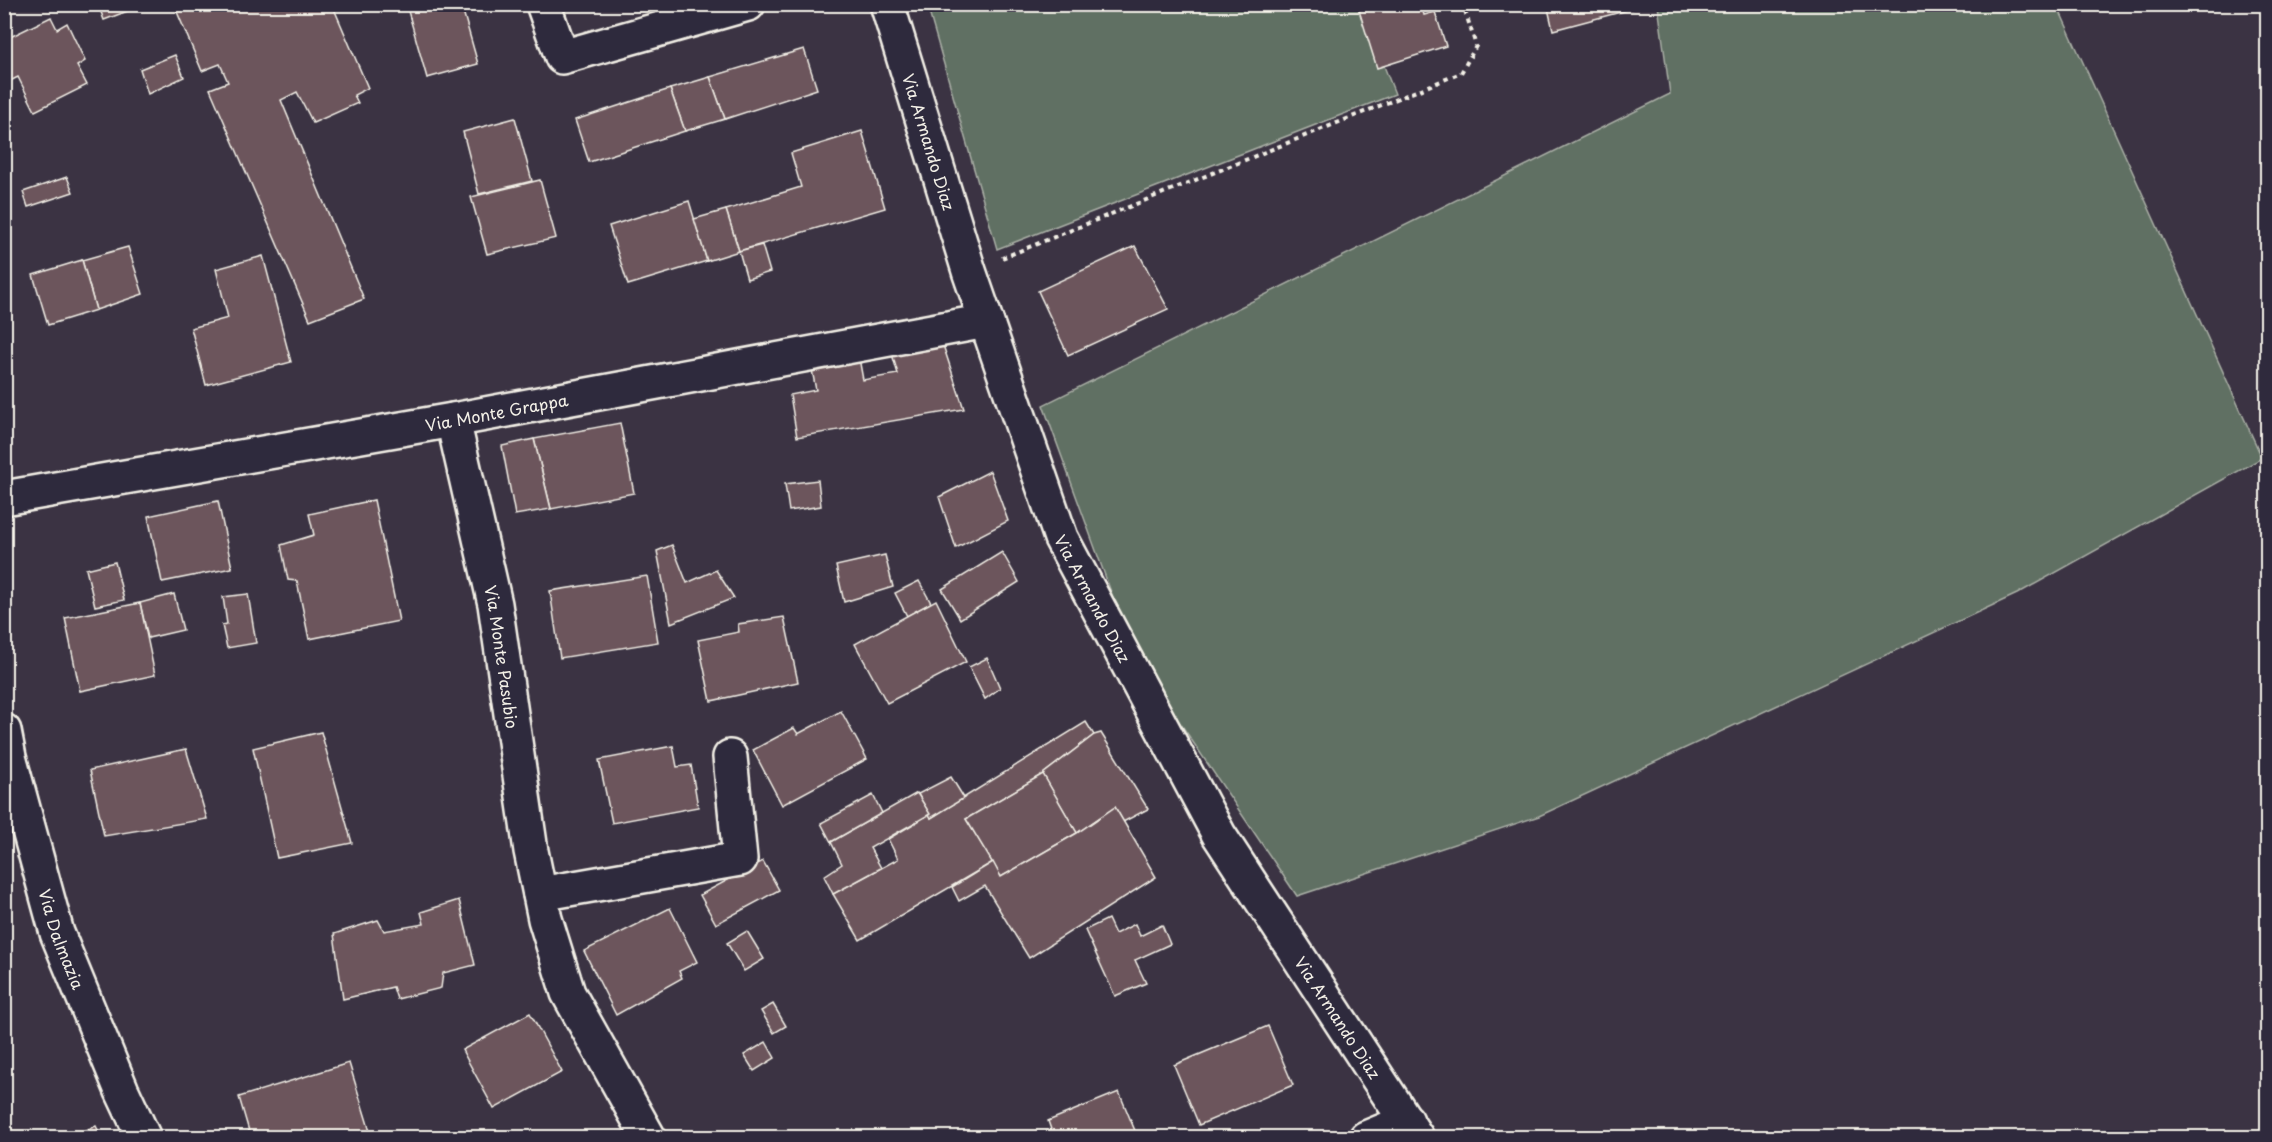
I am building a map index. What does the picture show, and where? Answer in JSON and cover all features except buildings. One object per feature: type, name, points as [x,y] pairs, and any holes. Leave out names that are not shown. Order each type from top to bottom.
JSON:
[{"type":"street","points":[[543,4],[562,57],[748,4]]},
{"type":"street","name":"Via Armando Diaz","points":[[887,4],[969,271],[1067,549],[1219,835],[1412,1129]]},
{"type":"street","name":"Via Monte Grappa","points":[[4,498],[453,420],[986,321]]},
{"type":"street","name":"Via Monte Pasubio","points":[[453,420],[495,604],[531,851],[540,894],[568,993],[649,1137]]},
{"type":"street","name":"Via Dalmazia","points":[[4,731],[57,933],[122,1091],[144,1137]]},
{"type":"street","points":[[540,894],[740,859],[730,757]]},
{"type":"street","points":[[1366,1137],[1412,1129]]},
{"type":"path","points":[[969,271],[1461,73],[1476,46],[1463,4]]},
{"type":"green space","points":[[927,5],[1360,5],[1395,94],[997,249]]},
{"type":"green space","points":[[1658,5],[2057,5],[2262,458],[2017,594],[1539,816],[1297,896],[1176,717],[1115,603],[1043,405],[1670,94]]}]
